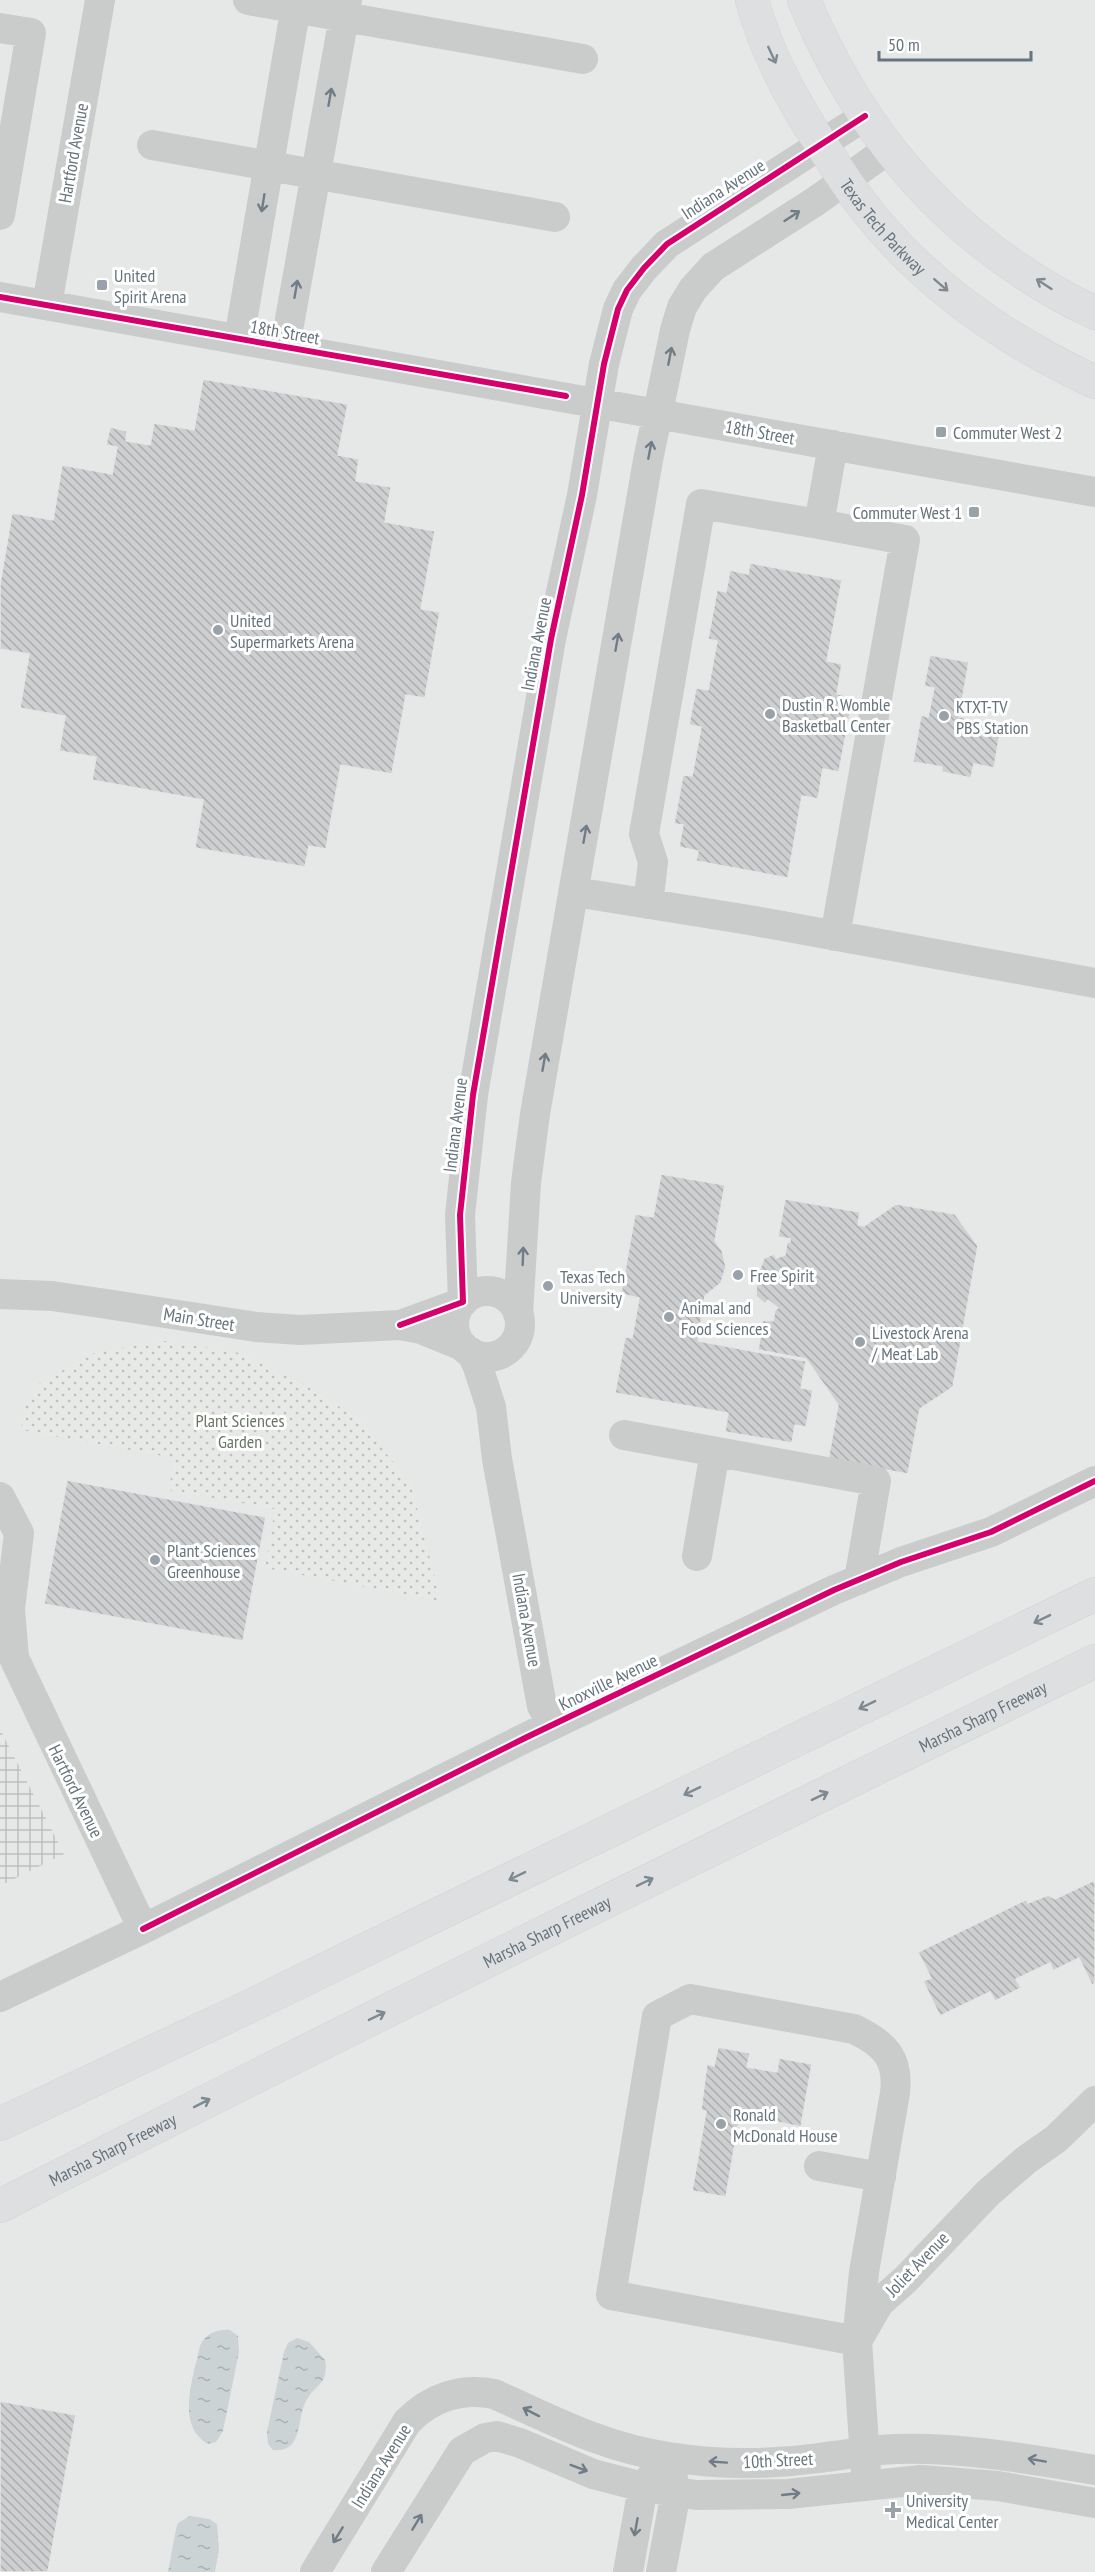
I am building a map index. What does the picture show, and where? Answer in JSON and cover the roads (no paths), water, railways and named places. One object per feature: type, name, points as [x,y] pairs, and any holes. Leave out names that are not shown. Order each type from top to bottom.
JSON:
[{"type":"main road","name":"Texas Tech Parkway","points":[[752,0],[766,43],[802,116],[871,216],[892,239],[960,301],[1008,336],[1060,366],[1095,382]]},
{"type":"main road","points":[[804,0],[835,68],[865,116],[932,200],[961,226],[1028,274],[1095,313]]},
{"type":"main road","points":[[0,2124],[248,2007],[1095,1594]]},
{"type":"main road","name":"Marsha Sharp Freeway","points":[[0,2206],[267,2070],[539,1937],[623,1892],[1095,1660]]},
{"type":"street","name":"Hartford Avenue","points":[[46,305],[100,0]]},
{"type":"street","points":[[248,0],[346,8],[583,59]]},
{"type":"street","points":[[240,339],[296,4]]},
{"type":"street","points":[[285,347],[346,8]]},
{"type":"street","points":[[0,28],[31,33],[0,215]]},
{"type":"street","name":"Indiana Avenue","points":[[463,1302],[460,1215],[473,1095],[551,639],[582,495],[597,402],[618,309],[627,290],[667,244],[865,116]]},
{"type":"street","points":[[152,145],[555,217]]},
{"type":"street","name":"Indiana Avenue","points":[[491,1407],[516,1328],[526,1183],[535,1114],[657,413],[682,307],[713,267],[845,181],[890,148]]},
{"type":"street","name":"18th Street","points":[[0,297],[1095,492]]},
{"type":"street","points":[[819,524],[833,445]]},
{"type":"street","points":[[648,904],[653,862],[644,834],[702,504],[905,540],[835,936]]},
{"type":"street","points":[[575,892],[1095,983]]},
{"type":"street","points":[[496,1292],[513,1304],[516,1328],[508,1349],[490,1357],[467,1349],[457,1337],[454,1327],[455,1316],[463,1302],[475,1294],[496,1292]]},
{"type":"street","name":"Main Street","points":[[0,1294],[52,1296],[256,1327],[300,1330],[400,1324],[463,1302]]},
{"type":"street","name":"Main Street","points":[[400,1324],[421,1329],[467,1349]]},
{"type":"street","name":"Indiana Avenue","points":[[467,1349],[478,1367],[491,1407],[496,1459],[540,1697],[552,1725]]},
{"type":"street","points":[[624,1435],[876,1481],[859,1580]]},
{"type":"street","points":[[698,1556],[715,1452]]},
{"type":"street","name":"Knoxville Avenue","points":[[143,1929],[552,1725],[859,1580],[901,1562],[991,1532],[1095,1481]]},
{"type":"street","name":"Hartford Avenue","points":[[0,1497],[19,1533],[10,1609],[7,1661],[143,1929]]},
{"type":"street","points":[[0,1997],[143,1929]]},
{"type":"street","points":[[857,2341],[611,2295],[657,2016],[690,1998],[854,2029],[870,2037],[886,2050],[896,2069],[896,2094],[864,2272],[857,2341],[868,2484]]},
{"type":"street","name":"Joliet Avenue","points":[[857,2341],[879,2303],[906,2279],[957,2223],[1026,2160],[1056,2139],[1095,2101]]},
{"type":"street","points":[[819,2166],[881,2177]]},
{"type":"street","name":"Indiana Avenue","points":[[315,2572],[407,2422],[436,2400],[471,2392]]},
{"type":"street","name":"10th Street","points":[[471,2392],[494,2394],[563,2427],[598,2440],[668,2457],[754,2463],[817,2459],[896,2449],[977,2451],[1095,2470]]},
{"type":"street","name":"10th Street","points":[[386,2572],[452,2465],[469,2445],[497,2436],[508,2438],[571,2466],[643,2487],[676,2493],[719,2497],[763,2496],[921,2480],[972,2482],[1095,2503]]},
{"type":"street","points":[[627,2572],[643,2487],[668,2457]]},
{"type":"street","points":[[661,2572],[676,2493],[668,2457]]},
{"type":"water","points":[[230,2330],[238,2336],[239,2352],[223,2431],[216,2442],[209,2444],[198,2436],[192,2426],[189,2413],[191,2385],[202,2342],[212,2333]]},
{"type":"water","points":[[297,2338],[309,2342],[325,2360],[325,2374],[321,2383],[306,2401],[294,2441],[283,2449],[273,2450],[268,2444],[267,2432],[284,2352],[288,2343]]},
{"type":"water","points":[[190,2516],[209,2519],[217,2524],[219,2549],[215,2572],[168,2572],[178,2523]]},
{"type":"place","name":"United Spirit Arena","points":[[102,285]]},
{"type":"place","name":"Commuter West 2","points":[[941,432]]},
{"type":"place","name":"Commuter West 1","points":[[974,512]]},
{"type":"place","name":"United Supermarkets Arena","points":[[218,630]]},
{"type":"place","name":"Dustin R. Womble Basketball Center","points":[[770,714]]},
{"type":"place","name":"KTXT-TV PBS Station","points":[[944,716]]},
{"type":"place","name":"Free Spirit","points":[[738,1275]]},
{"type":"place","name":"Texas Tech University","points":[[548,1286]]},
{"type":"place","name":"Animal and Food Sciences","points":[[669,1317]]},
{"type":"place","name":"Livestock Arena / Meat Lab","points":[[860,1342]]},
{"type":"place","name":"Plant Sciences Greenhouse","points":[[155,1560]]},
{"type":"place","name":"Ronald McDonald House","points":[[721,2124]]},
{"type":"place","name":"University Medical Center","points":[[893,2510]]},
{"type":"park label","name":"Plant Sciences Garden","points":[[240,1430]]}]
